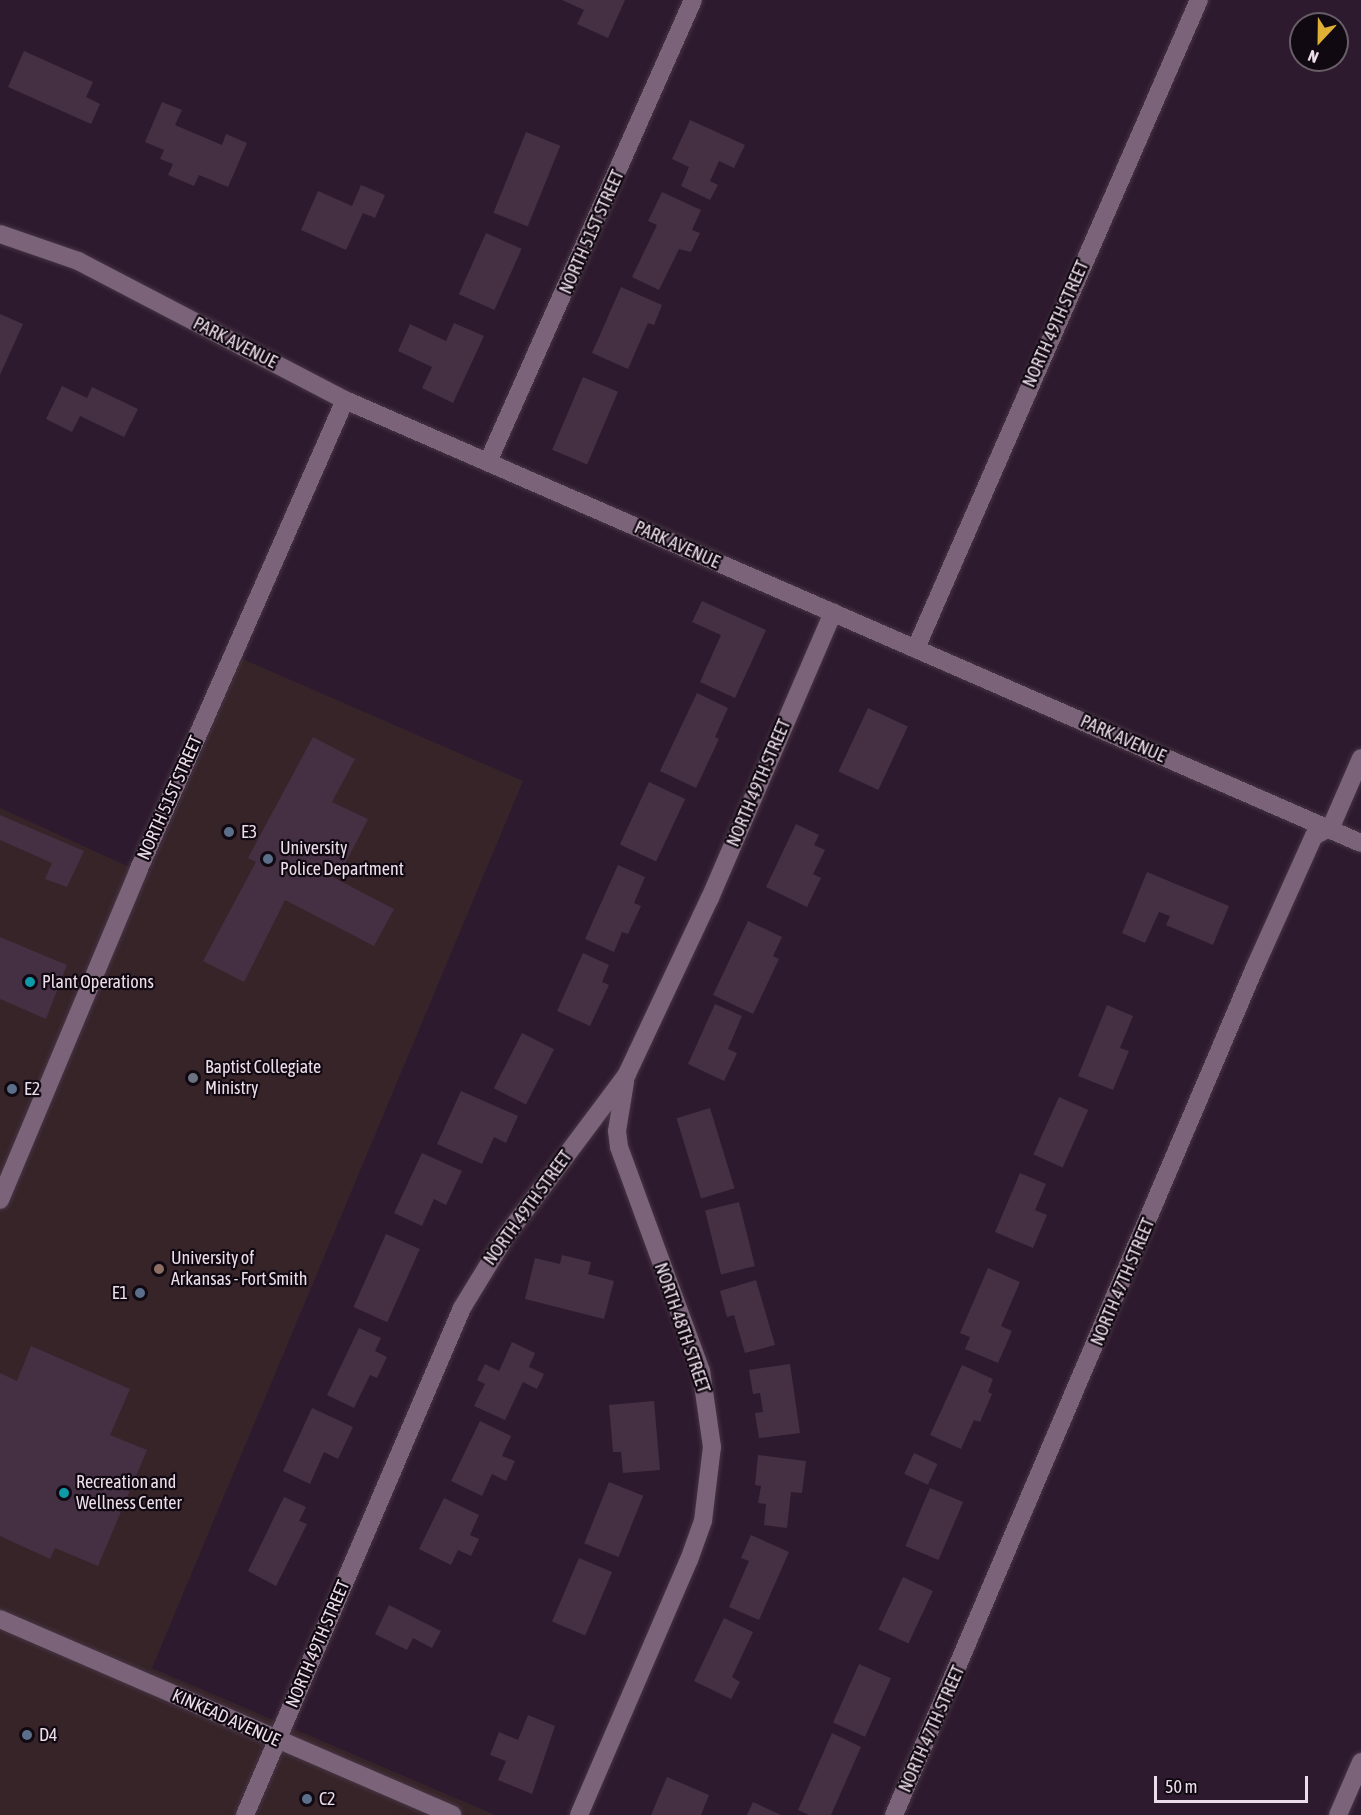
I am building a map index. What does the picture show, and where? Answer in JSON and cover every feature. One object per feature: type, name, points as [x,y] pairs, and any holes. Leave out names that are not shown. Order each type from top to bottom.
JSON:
[{"type":"street","name":"NORTH 51ST STREET","points":[[488,462],[693,0]]},
{"type":"street","name":"NORTH 49TH STREET","points":[[916,648],[1199,0]]},
{"type":"street","name":"PARK AVENUE","points":[[0,234],[78,261],[345,400],[1361,843]]},
{"type":"street","name":"NORTH 51ST STREET","points":[[0,1200],[138,871],[345,400]]},
{"type":"street","name":"NORTH 49TH STREET","points":[[245,1815],[462,1308],[506,1236],[627,1074],[701,918],[833,612]]},
{"type":"street","name":"NORTH 47TH STREET","points":[[894,1815],[1255,967],[1314,836],[1325,827],[1330,827],[1361,758]]},
{"type":"street","name":"NORTH 48TH STREET","points":[[579,1815],[689,1560],[703,1521],[712,1447],[701,1371],[619,1147],[620,1098],[627,1074]]},
{"type":"street","name":"KINKEAD AVENUE","points":[[0,1619],[452,1815]]},
{"type":"street","points":[[1338,1815],[1361,1762]]},
{"type":"shaded area","name":"University of Arkansas - Fort Smith","points":[[233,655],[523,781],[152,1668],[495,1815],[0,1815],[0,808],[138,871]]},
{"type":"building","points":[[562,0],[625,0],[608,38],[577,24],[584,10]]},
{"type":"building","points":[[24,51],[93,82],[86,97],[100,104],[91,124],[8,87]]},
{"type":"building","points":[[162,102],[182,110],[175,125],[222,145],[226,134],[247,143],[228,187],[199,175],[194,186],[168,175],[173,164],[160,159],[164,150],[145,142]]},
{"type":"building","points":[[690,120],[745,145],[734,168],[719,161],[710,181],[718,185],[710,200],[681,186],[689,167],[672,159]]},
{"type":"building","points":[[526,132],[560,146],[528,227],[493,213]]},
{"type":"building","points":[[361,185],[385,195],[375,218],[363,213],[346,250],[301,230],[318,191],[352,206]]},
{"type":"building","points":[[662,192],[701,210],[692,230],[700,233],[691,252],[679,249],[659,290],[632,277],[657,225],[648,221]]},
{"type":"building","points":[[486,233],[522,249],[494,310],[459,294]]},
{"type":"building","points":[[621,287],[662,305],[654,325],[648,323],[628,369],[592,353]]},
{"type":"building","points":[[0,314],[23,324],[0,375]]},
{"type":"building","points":[[454,323],[484,336],[453,403],[422,388],[432,367],[398,351],[410,324],[446,341]]},
{"type":"building","points":[[583,377],[618,392],[587,465],[552,450]]},
{"type":"building","points":[[62,386],[87,398],[92,387],[138,409],[124,437],[80,416],[72,432],[46,419]]},
{"type":"building","points":[[702,601],[766,630],[735,698],[700,682],[721,635],[692,622]]},
{"type":"building","points":[[697,693],[728,708],[715,737],[719,739],[696,788],[660,771]]},
{"type":"building","points":[[868,708],[908,727],[878,790],[838,771]]},
{"type":"building","points":[[313,737],[355,759],[332,802],[368,819],[342,870],[328,864],[325,873],[394,909],[374,946],[285,900],[244,982],[203,961],[256,862],[248,858]]},
{"type":"building","points":[[649,782],[685,799],[656,861],[620,845]]},
{"type":"building","points":[[0,815],[84,851],[67,887],[45,879],[52,863],[0,840]]},
{"type":"building","points":[[796,824],[819,835],[814,845],[825,850],[813,874],[821,878],[807,907],[766,887]]},
{"type":"building","points":[[618,865],[645,877],[634,903],[641,906],[628,934],[622,932],[614,952],[585,939]]},
{"type":"building","points":[[1147,872],[1229,906],[1213,945],[1166,925],[1170,916],[1159,912],[1145,943],[1122,933]]},
{"type":"building","points":[[748,921],[782,937],[773,956],[779,959],[753,1014],[713,995]]},
{"type":"building","name":"Plant Operations","points":[[0,937],[67,965],[46,1019],[0,999]]},
{"type":"building","points":[[583,953],[609,965],[602,982],[609,985],[590,1026],[557,1011]]},
{"type":"building","points":[[715,1004],[742,1016],[728,1049],[737,1053],[724,1081],[688,1064]]},
{"type":"building","points":[[1107,1005],[1133,1016],[1120,1048],[1129,1051],[1113,1090],[1078,1076]]},
{"type":"building","points":[[522,1033],[554,1049],[526,1105],[494,1088]]},
{"type":"building","points":[[461,1091],[518,1116],[506,1143],[494,1137],[482,1164],[437,1144]]},
{"type":"building","points":[[1059,1097],[1088,1110],[1063,1168],[1033,1155]]},
{"type":"building","points":[[710,1108],[735,1188],[701,1199],[677,1118]]},
{"type":"building","points":[[422,1153],[462,1171],[446,1205],[434,1199],[422,1226],[394,1213]]},
{"type":"building","points":[[1020,1173],[1046,1184],[1035,1210],[1047,1215],[1033,1248],[995,1232]]},
{"type":"building","points":[[739,1202],[755,1266],[721,1275],[705,1210]]},
{"type":"building","points":[[386,1234],[420,1249],[387,1322],[353,1307]]},
{"type":"building","points":[[562,1255],[591,1262],[588,1274],[614,1281],[604,1319],[525,1299],[535,1258],[560,1264]]},
{"type":"building","points":[[988,1268],[1020,1282],[1001,1326],[1012,1331],[998,1363],[965,1349],[970,1337],[960,1333]]},
{"type":"building","points":[[756,1280],[775,1345],[745,1353],[734,1315],[727,1317],[720,1291]]},
{"type":"building","points":[[359,1328],[381,1338],[375,1351],[387,1357],[377,1378],[370,1375],[354,1408],[327,1395]]},
{"type":"building","points":[[512,1342],[535,1353],[529,1367],[544,1374],[537,1389],[523,1382],[505,1420],[474,1406],[485,1384],[477,1380],[485,1364],[499,1371]]},
{"type":"building","name":"Recreation and Wellness Center","points":[[31,1346],[130,1389],[110,1435],[147,1450],[98,1566],[55,1548],[50,1559],[0,1536],[0,1373],[17,1381]]},
{"type":"building","points":[[790,1364],[800,1433],[759,1438],[755,1413],[763,1412],[760,1393],[753,1394],[749,1370]]},
{"type":"building","points":[[962,1365],[993,1379],[988,1392],[992,1394],[980,1422],[974,1420],[961,1449],[930,1435]]},
{"type":"building","points":[[654,1401],[660,1470],[623,1473],[621,1452],[613,1452],[609,1405]]},
{"type":"building","points":[[312,1408],[353,1427],[338,1459],[324,1452],[310,1484],[283,1471]]},
{"type":"building","points":[[480,1421],[511,1436],[502,1456],[515,1461],[506,1481],[492,1474],[482,1496],[451,1481]]},
{"type":"building","points":[[914,1453],[938,1464],[928,1485],[904,1474]]},
{"type":"building","points":[[758,1455],[806,1461],[802,1493],[791,1492],[787,1528],[764,1525],[766,1504],[758,1503],[761,1486],[755,1485]]},
{"type":"building","points":[[609,1482],[643,1496],[619,1557],[584,1543]]},
{"type":"building","points":[[930,1488],[963,1502],[939,1560],[905,1546]]},
{"type":"building","points":[[284,1497],[306,1507],[299,1521],[307,1524],[276,1586],[248,1571]]},
{"type":"building","points":[[444,1498],[479,1515],[470,1535],[479,1539],[471,1556],[458,1550],[451,1565],[419,1549]]},
{"type":"building","points":[[751,1535],[789,1552],[759,1620],[729,1607],[749,1561],[741,1558]]},
{"type":"building","points":[[579,1558],[612,1572],[585,1636],[552,1622]]},
{"type":"building","points":[[903,1577],[933,1591],[908,1644],[878,1630]]},
{"type":"building","points":[[389,1605],[441,1631],[432,1648],[413,1638],[407,1650],[375,1634]]},
{"type":"building","points":[[724,1618],[753,1632],[732,1677],[740,1682],[731,1699],[694,1681]]},
{"type":"building","points":[[859,1664],[891,1678],[865,1737],[833,1722]]},
{"type":"building","points":[[528,1715],[555,1726],[532,1794],[498,1780],[506,1761],[490,1755],[499,1732],[518,1740]]},
{"type":"building","points":[[832,1733],[861,1747],[831,1815],[809,1815],[798,1810]]},
{"type":"building","points":[[667,1777],[709,1795],[701,1815],[651,1815]]},
{"type":"building","points":[[753,1802],[781,1815],[747,1815]]},
{"type":"place","name":"E3","points":[[229,832]]},
{"type":"place","name":"University Police Department","points":[[268,859]]},
{"type":"place","name":"Plant Operations","points":[[30,982]]},
{"type":"place","name":"Baptist Collegiate Ministry","points":[[193,1078]]},
{"type":"place","name":"E2","points":[[12,1089]]},
{"type":"place","name":"University of Arkansas - Fort Smith","points":[[159,1269]]},
{"type":"place","name":"E1","points":[[140,1293]]},
{"type":"place","name":"Recreation and Wellness Center","points":[[64,1493]]},
{"type":"place","name":"D4","points":[[27,1735]]},
{"type":"place","name":"C2","points":[[307,1799]]}]
